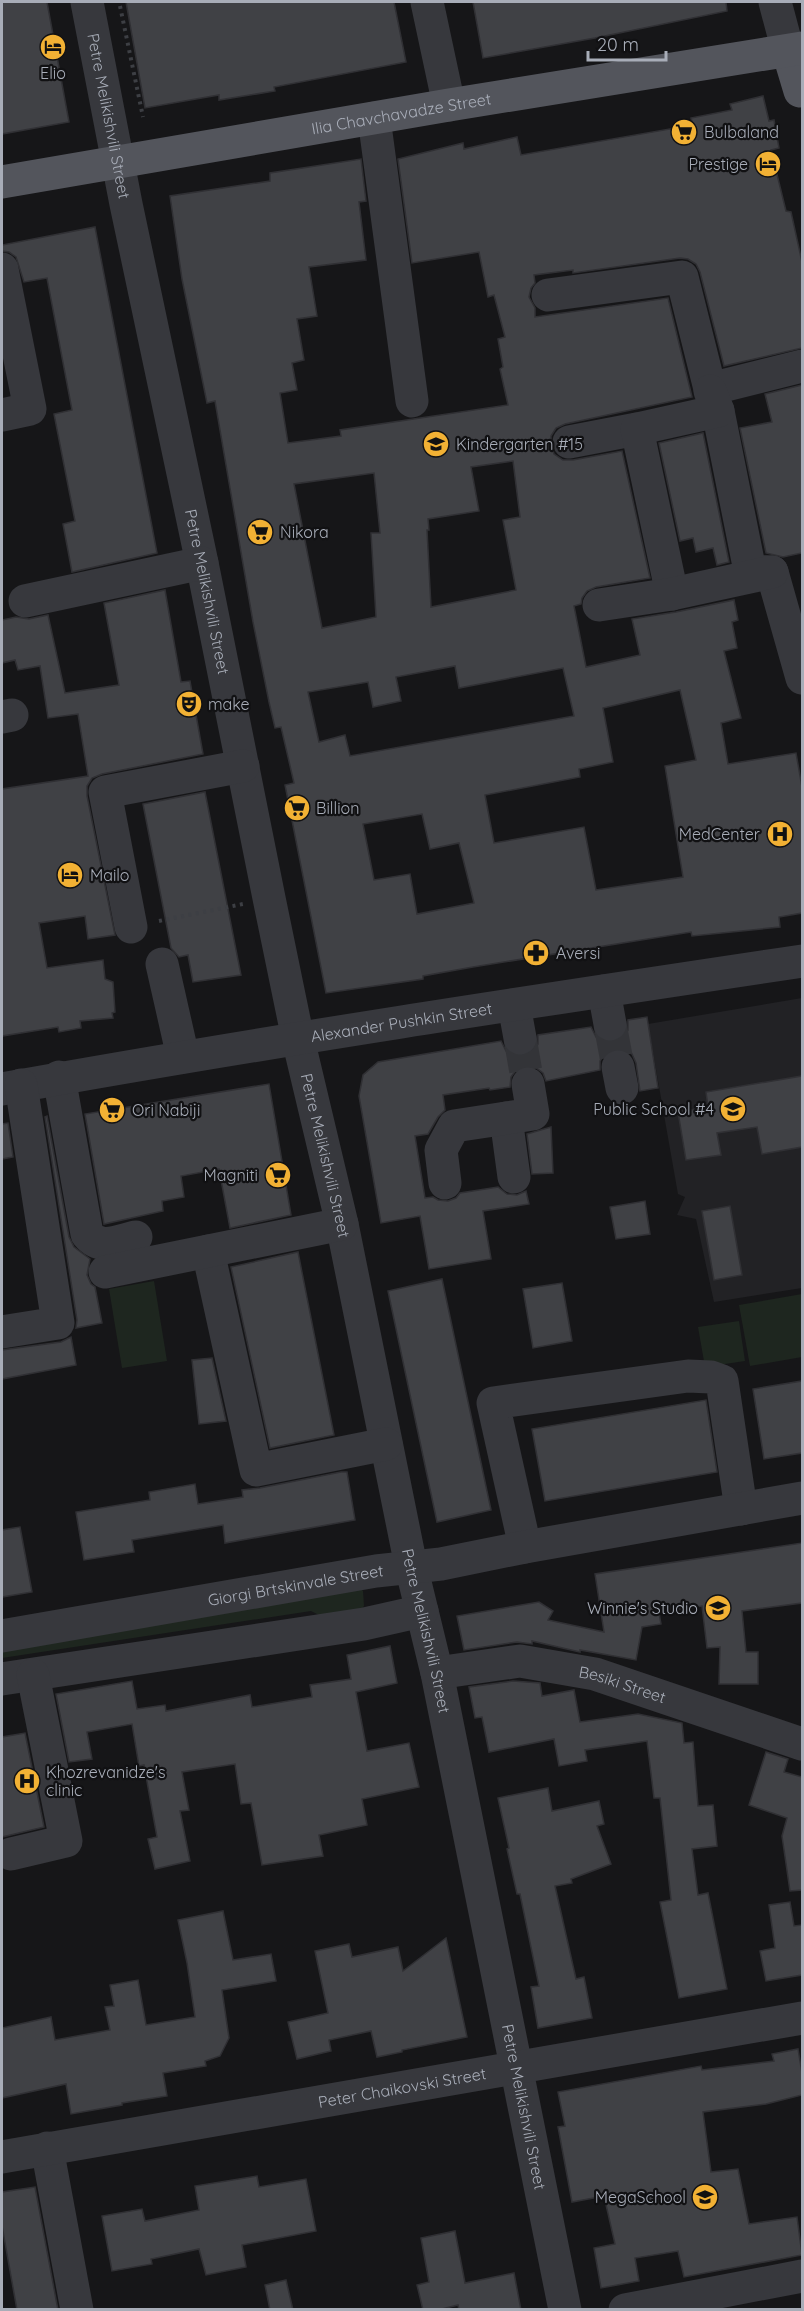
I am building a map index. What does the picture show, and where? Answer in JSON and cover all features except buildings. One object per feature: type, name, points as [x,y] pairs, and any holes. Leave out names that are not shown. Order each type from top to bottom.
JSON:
[{"type":"main road","name":"Ilia Chavchavadze Street","points":[[2,182],[449,105],[795,50]]},
{"type":"main road","points":[[795,50],[802,96]]},
{"type":"street","name":"Petre Melikishvili Street","points":[[87,2],[298,1039],[342,1224],[411,1566],[437,1673],[566,2310]]},
{"type":"street","points":[[426,2],[449,105]]},
{"type":"street","points":[[775,2],[795,50]]},
{"type":"street","points":[[374,118],[412,401]]},
{"type":"street","points":[[2,269],[30,410],[2,415]]},
{"type":"street","points":[[548,295],[682,277],[714,400],[750,571],[772,572]]},
{"type":"street","points":[[569,442],[637,429],[802,366]]},
{"type":"street","points":[[637,429],[672,594]]},
{"type":"street","points":[[25,601],[202,563]]},
{"type":"street","points":[[599,605],[672,594],[772,572]]},
{"type":"street","points":[[772,572],[802,678]]},
{"type":"street","points":[[131,927],[105,792],[243,766]]},
{"type":"street","name":"Alexander Pushkin Street","points":[[11,1087],[183,1057],[802,961]]},
{"type":"street","points":[[162,964],[183,1057]]},
{"type":"street","points":[[604,991],[610,1024]]},
{"type":"street","points":[[514,1005],[520,1038]]},
{"type":"street","points":[[59,1077],[87,1234],[93,1241],[101,1244],[136,1237]]},
{"type":"street","points":[[445,1183],[441,1150],[454,1126],[533,1114],[528,1084]]},
{"type":"street","points":[[2,1332],[58,1323],[11,1087]]},
{"type":"street","points":[[506,1118],[514,1177]]},
{"type":"street","points":[[105,1272],[342,1224]]},
{"type":"street","points":[[208,1251],[256,1470],[386,1444]]},
{"type":"street","points":[[525,1547],[493,1402],[688,1376],[711,1377],[722,1381],[741,1509]]},
{"type":"street","name":"Giorgi Brtskinvale Street","points":[[2,1636],[411,1566],[441,1564],[802,1498]]},
{"type":"street","points":[[11,1854],[66,1841],[17,1677],[375,1622],[422,1611]]},
{"type":"street","name":"Besiki Street","points":[[437,1673],[520,1661],[595,1674],[802,1744]]},
{"type":"street","name":"Peter Chaikovski Street","points":[[2,2157],[802,2018]]},
{"type":"street","points":[[46,2148],[77,2310]]},
{"type":"street","points":[[625,2310],[802,2276]]},
{"type":"path","points":[[119,2],[143,117]]},
{"type":"path","points":[[131,927],[249,902]]},
{"type":"shaded area","name":"Public School #4","points":[[802,998],[802,1288],[714,1302],[696,1219],[677,1215],[685,1197],[678,1194],[648,1024]]},
{"type":"shaded area","points":[[154,1281],[167,1361],[122,1368],[109,1289]]},
{"type":"shaded area","points":[[802,1294],[802,1357],[750,1366],[739,1305]]},
{"type":"shaded area","points":[[739,1321],[745,1361],[705,1367],[698,1327]]},
{"type":"shaded area","points":[[356,1585],[363,1591],[364,1606],[360,1611],[323,1617],[311,1611],[2,1658],[2,1643]]},
{"type":"tunnel","points":[[610,1024],[618,1067]]},
{"type":"tunnel","points":[[520,1038],[528,1084]]},
{"type":"place","name":"Elio","points":[[53,47]]},
{"type":"place","name":"Bulbaland","points":[[684,132]]},
{"type":"place","name":"Prestige","points":[[768,164]]},
{"type":"place","name":"Kindergarten #15","points":[[436,444]]},
{"type":"place","name":"Nikora","points":[[260,532]]},
{"type":"place","name":"make","points":[[189,704]]},
{"type":"place","name":"Billion","points":[[297,808]]},
{"type":"place","name":"MedCenter","points":[[780,834]]},
{"type":"place","name":"Mailo","points":[[70,875]]},
{"type":"place","name":"Aversi","points":[[536,953]]},
{"type":"place","name":"Public School #4","points":[[733,1109]]},
{"type":"place","name":"Ori Nabiji","points":[[112,1110]]},
{"type":"place","name":"Magniti","points":[[278,1175]]},
{"type":"place","name":"Winnie's Studio","points":[[718,1608]]},
{"type":"place","name":"Khozrevanidze's clinic","points":[[27,1781]]},
{"type":"place","name":"MegaSchool","points":[[705,2197]]}]
